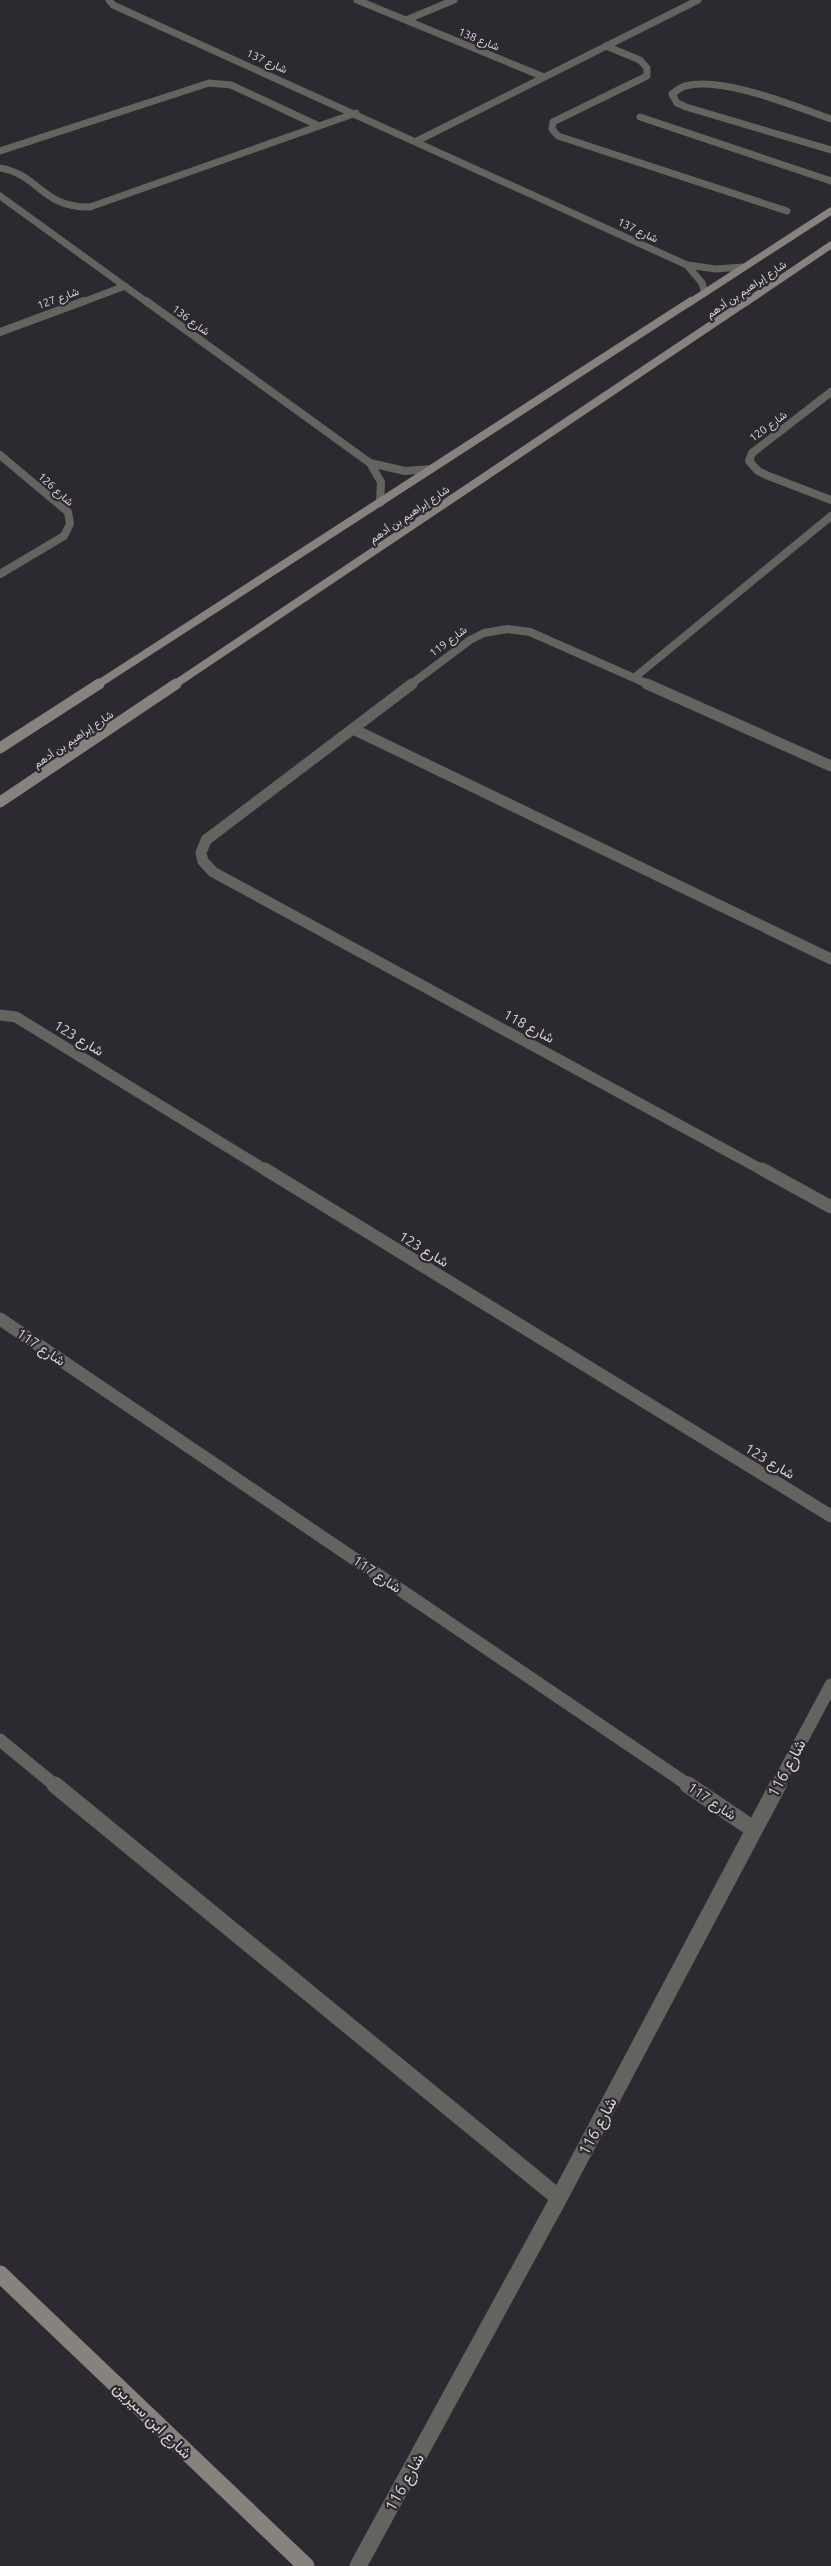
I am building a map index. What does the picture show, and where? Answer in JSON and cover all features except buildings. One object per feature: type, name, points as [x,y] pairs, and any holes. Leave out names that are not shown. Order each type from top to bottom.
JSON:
[{"type":"street","name":"شارع 137","points":[[109,0],[113,4],[687,264],[716,269],[744,267]]},
{"type":"street","name":"شارع 138","points":[[357,0],[544,77]]},
{"type":"street","points":[[406,20],[454,0]]},
{"type":"street","points":[[417,141],[698,0]]},
{"type":"street","points":[[606,46],[640,60],[647,68],[647,76],[553,122],[552,128],[554,132],[572,142],[787,211]]},
{"type":"street","points":[[0,151],[209,83],[231,84],[319,126]]},
{"type":"street","points":[[831,119],[716,84],[682,86],[672,94],[677,103],[686,107],[831,150]]},
{"type":"street","points":[[0,168],[15,170],[60,206],[84,208],[356,113]]},
{"type":"street","points":[[640,117],[831,181]]},
{"type":"street","name":"شارع 136","points":[[0,196],[370,463],[381,478],[382,495],[380,503]]},
{"type":"street","points":[[0,208],[12,204]]},
{"type":"street","name":"شارع إبراهيم بن أدهم","points":[[0,748],[831,211]]},
{"type":"street","name":"شارع إبراهيم بن أدهم","points":[[0,802],[831,245]]},
{"type":"street","name":"شارع 137","points":[[687,264],[702,283],[705,293]]},
{"type":"street","name":"شارع 127","points":[[0,332],[125,286]]},
{"type":"street","name":"شارع 120","points":[[831,392],[752,453],[750,461],[758,471],[766,475],[831,500]]},
{"type":"street","name":"شارع 126","points":[[0,455],[68,512],[71,520],[64,536],[0,574]]},
{"type":"street","name":"شارع 136","points":[[370,463],[398,470],[431,469]]},
{"type":"street","points":[[634,678],[831,516]]},
{"type":"street","name":"شارع 119","points":[[213,872],[202,862],[200,856],[206,840],[470,640],[494,630],[513,629],[530,632],[831,766]]},
{"type":"street","points":[[353,728],[831,959]]},
{"type":"street","name":"شارع 118","points":[[213,872],[831,1207]]},
{"type":"street","name":"شارع 123","points":[[0,1015],[16,1017],[831,1516]]},
{"type":"street","name":"شارع 117","points":[[0,1319],[753,1829]]},
{"type":"street","name":"شارع 116","points":[[358,2566],[559,2198],[831,1685]]},
{"type":"street","points":[[0,1740],[559,2198]]},
{"type":"street","name":"شارع ابن سيرين","points":[[0,2274],[306,2566]]}]
